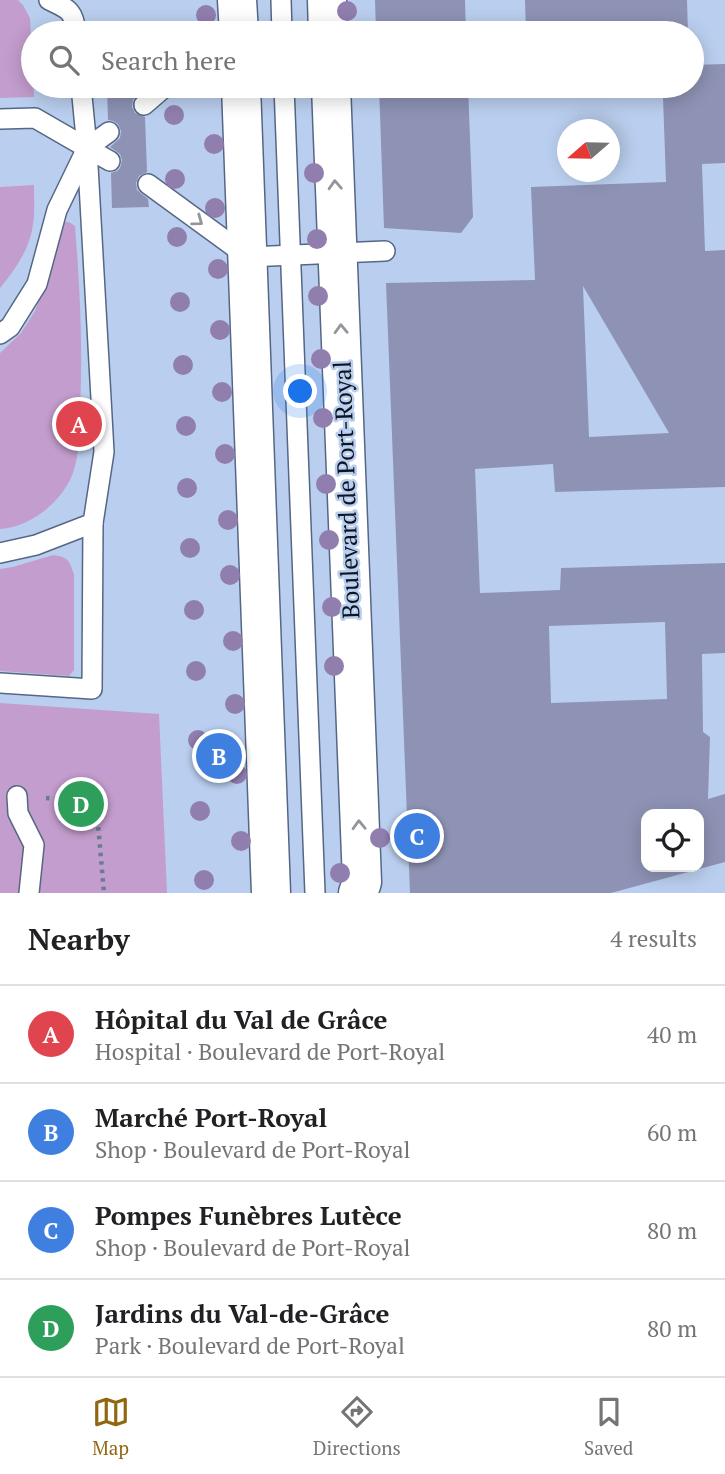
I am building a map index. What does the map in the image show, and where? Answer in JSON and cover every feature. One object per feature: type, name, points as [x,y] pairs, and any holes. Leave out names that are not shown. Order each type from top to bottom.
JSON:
[{"type":"street","points":[[327,0],[328,21]]},
{"type":"street","points":[[242,98],[271,893]]},
{"type":"street","name":"Boulevard de Port-Royal","points":[[332,98],[362,882],[358,893]]},
{"type":"lane","points":[[48,0],[67,9],[75,21]]},
{"type":"lane","points":[[281,0],[282,21]]},
{"type":"lane","points":[[0,683],[92,689],[93,523],[104,452],[82,98]]},
{"type":"lane","points":[[144,105],[152,98]]},
{"type":"lane","name":"Boulevard de Port-Royal","points":[[284,98],[315,893]]},
{"type":"lane","points":[[0,119],[35,118],[110,161]]},
{"type":"lane","points":[[0,334],[10,327],[37,284],[57,210],[87,148],[109,132]]},
{"type":"lane","points":[[148,184],[248,257],[385,251]]},
{"type":"lane","points":[[0,552],[36,545],[93,523]]},
{"type":"lane","points":[[17,796],[18,813],[34,845],[29,893]]},
{"type":"path","points":[[96,801],[104,893]]},
{"type":"shaded area","points":[[0,0],[18,0],[30,21],[21,21],[21,97],[0,98]]},
{"type":"shaded area","points":[[34,185],[34,219],[29,242],[0,288],[0,187]]},
{"type":"shaded area","points":[[64,222],[75,226],[80,295],[81,386],[79,441],[75,465],[68,484],[44,511],[23,523],[0,529],[0,353],[21,333],[35,311]]},
{"type":"shaded area","points":[[53,555],[67,560],[74,574],[74,670],[69,676],[0,671],[0,569]]},
{"type":"shaded area","points":[[0,703],[159,714],[167,893],[0,893]]},
{"type":"building","points":[[375,0],[465,0],[466,21],[376,21]]},
{"type":"building","points":[[525,0],[687,0],[688,21],[526,21]]},
{"type":"building","points":[[725,64],[725,163],[702,164],[705,251],[725,250],[725,487],[555,492],[553,464],[475,469],[480,593],[560,590],[561,568],[725,563],[725,653],[702,654],[703,732],[710,737],[708,799],[725,794],[725,862],[704,868],[704,809],[641,809],[641,872],[688,872],[611,893],[410,893],[386,283],[535,280],[531,187],[666,182],[663,98],[704,98],[704,65]],"holes":[[[583,286],[669,433],[589,437]],[[665,622],[667,699],[551,703],[549,626]]]},
{"type":"building","points":[[107,98],[135,98],[132,107],[135,113],[145,117],[147,172],[139,176],[136,183],[137,190],[148,199],[149,207],[112,208],[111,173],[120,168],[122,160],[120,154],[110,147],[120,138],[121,131],[118,124],[108,120]]},
{"type":"building","points":[[379,98],[468,98],[473,217],[461,233],[384,228]]},
{"type":"place","name":"Hôpital du Val de Grâce","points":[[79,424]]},
{"type":"place","name":"Marché Port-Royal","points":[[219,756]]},
{"type":"place","name":"Jardins du Val-de-Grâce","points":[[81,804]]},
{"type":"place","name":"Pompes Funèbres Lutèce","points":[[417,836]]}]
